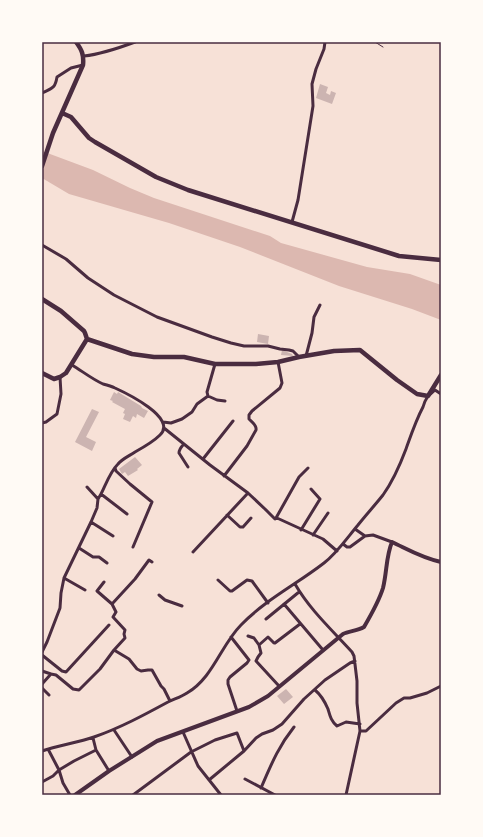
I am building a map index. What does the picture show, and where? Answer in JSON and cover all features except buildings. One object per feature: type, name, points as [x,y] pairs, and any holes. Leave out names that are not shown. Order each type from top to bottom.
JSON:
[{"type":"main road","points":[[42,166],[62,113],[83,65],[84,56],[78,44]]},
{"type":"main road","points":[[62,113],[71,117],[89,138],[95,142],[156,177],[188,190],[399,256],[441,260]]},
{"type":"main road","points":[[42,299],[61,311],[84,331],[86,339],[66,372],[60,377],[54,379],[42,373]]},
{"type":"main road","points":[[86,339],[132,354],[154,357],[184,357],[215,364],[256,364],[278,362],[299,356],[334,351],[360,350],[417,394],[428,396],[441,375]]},
{"type":"street","points":[[84,56],[92,56],[136,42]]},
{"type":"street","points":[[292,222],[298,200],[313,106],[312,84],[325,42]]},
{"type":"street","points":[[42,93],[53,88],[56,84],[57,77],[71,68],[83,65]]},
{"type":"street","points":[[42,245],[66,259],[88,278],[114,295],[157,316],[231,343],[244,346],[268,346],[291,350],[299,356]]},
{"type":"street","points":[[306,356],[312,333],[314,317],[320,305]]},
{"type":"street","points":[[73,360],[72,365],[90,377],[115,388],[154,411],[163,422],[164,426],[163,431],[150,443],[118,464],[98,498],[97,508],[64,578],[60,608],[42,653],[62,671],[66,672],[109,625]]},
{"type":"street","points":[[224,476],[238,458],[257,428],[256,425],[249,419],[249,415],[282,385],[278,362]]},
{"type":"street","points":[[208,396],[207,392],[215,364]]},
{"type":"street","points":[[42,423],[46,422],[56,414],[61,394],[60,377]]},
{"type":"street","points":[[42,751],[93,738],[114,730],[186,694],[200,683],[236,630],[245,621],[325,562],[343,544],[391,484],[406,451],[417,418],[428,396],[435,390],[441,394]]},
{"type":"street","points":[[163,422],[171,423],[182,419],[192,412],[197,404],[208,396]]},
{"type":"street","points":[[208,396],[216,400],[225,401]]},
{"type":"street","points":[[203,459],[233,421]]},
{"type":"street","points":[[164,428],[224,476],[248,493],[275,519],[277,518],[323,540],[336,551]]},
{"type":"street","points":[[184,444],[180,448],[179,453],[188,467]]},
{"type":"street","points":[[115,468],[116,471],[130,484],[152,502],[133,547]]},
{"type":"street","points":[[275,519],[299,477],[308,468]]},
{"type":"street","points":[[87,487],[98,498]]},
{"type":"street","points":[[301,530],[320,499],[311,489]]},
{"type":"street","points":[[193,552],[248,493]]},
{"type":"street","points":[[101,494],[127,514]]},
{"type":"street","points":[[313,535],[328,513]]},
{"type":"street","points":[[227,515],[240,527],[243,527],[251,518]]},
{"type":"street","points":[[91,522],[113,536]]},
{"type":"street","points":[[355,529],[365,536]]},
{"type":"street","points":[[343,544],[350,547],[365,536],[373,534],[427,559],[441,562]]},
{"type":"street","points":[[75,795],[109,771],[157,741],[249,707],[258,702],[268,696],[343,634],[364,627],[380,596],[392,542]]},
{"type":"street","points":[[79,548],[93,557],[99,557],[107,563]]},
{"type":"street","points":[[112,604],[135,579],[149,560],[152,562]]},
{"type":"street","points":[[64,578],[85,590]]},
{"type":"street","points":[[218,580],[232,591],[247,580],[252,581],[268,603]]},
{"type":"street","points":[[42,671],[56,675],[73,689],[79,690],[100,669],[125,638],[125,630],[113,617],[116,612],[112,604],[98,591],[104,582]]},
{"type":"street","points":[[295,584],[311,608],[352,652],[355,661],[360,731],[346,795]]},
{"type":"street","points":[[266,619],[299,592]]},
{"type":"street","points":[[160,595],[165,600],[182,606]]},
{"type":"street","points":[[284,604],[323,650]]},
{"type":"street","points":[[259,645],[268,637],[275,643],[300,624]]},
{"type":"street","points":[[248,636],[254,638],[259,645],[261,653],[256,660]]},
{"type":"street","points":[[231,637],[249,660]]},
{"type":"street","points":[[42,639],[47,642]]},
{"type":"street","points":[[114,650],[129,659],[137,670],[152,670],[170,701]]},
{"type":"street","points":[[249,660],[256,660],[279,686]]},
{"type":"street","points":[[237,711],[228,680],[249,660]]},
{"type":"street","points":[[209,780],[262,734],[273,730],[282,724],[325,680],[355,661]]},
{"type":"street","points":[[42,684],[51,674]]},
{"type":"street","points":[[360,731],[366,731],[396,703],[404,698],[410,698],[427,693],[441,686]]},
{"type":"street","points":[[42,688],[49,695]]},
{"type":"street","points":[[315,690],[320,694],[330,716],[337,726],[346,722],[360,724]]},
{"type":"street","points":[[261,788],[276,754],[285,738],[294,727]]},
{"type":"street","points":[[114,730],[132,757]]},
{"type":"street","points":[[183,732],[198,766],[221,795]]},
{"type":"street","points":[[133,795],[192,752],[214,740],[237,732],[244,750]]},
{"type":"street","points":[[93,738],[96,750],[109,771]]},
{"type":"street","points":[[48,749],[70,795]]},
{"type":"street","points":[[42,782],[74,761],[96,750]]},
{"type":"street","points":[[245,779],[275,795]]},
{"type":"path","points":[[375,42],[383,47]]},
{"type":"shaded area","points":[[42,151],[93,170],[154,198],[270,236],[281,243],[367,267],[410,274],[441,285],[441,320],[412,309],[339,286],[240,247],[169,223],[69,194],[42,178]]}]
